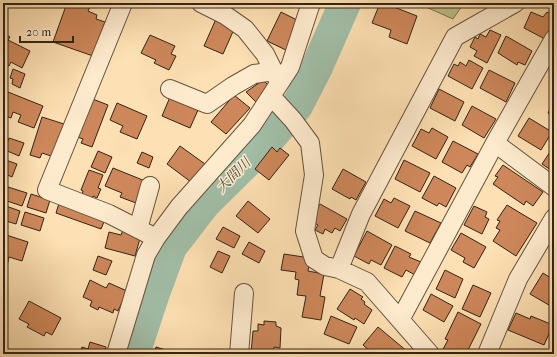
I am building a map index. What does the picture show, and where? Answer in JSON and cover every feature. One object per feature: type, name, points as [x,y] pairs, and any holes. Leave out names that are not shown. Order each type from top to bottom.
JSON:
[{"type":"street","points":[[123,3],[47,190],[109,214],[156,238]]},
{"type":"street","points":[[200,3],[225,15],[245,29],[266,54],[275,83],[288,116],[310,143],[314,175],[305,231],[314,259],[325,266],[339,269],[367,282],[430,354]]},
{"type":"street","points":[[116,354],[146,255],[156,238],[179,207],[252,125],[275,83],[290,67],[311,3]]},
{"type":"street","points":[[339,269],[361,214],[455,37],[515,3]]},
{"type":"street","points":[[400,320],[495,143],[554,39]]},
{"type":"street","points":[[170,89],[207,104],[254,74],[275,83]]},
{"type":"street","points":[[495,143],[554,187]]},
{"type":"street","points":[[138,229],[150,186]]},
{"type":"street","points":[[487,354],[518,279],[554,218]]},
{"type":"street","points":[[239,354],[244,293]]},
{"type":"green space","points":[[417,3],[464,3],[453,19]]},
{"type":"building","points":[[67,3],[78,3],[90,7],[88,11],[97,15],[96,19],[105,22],[93,56],[53,42]]},
{"type":"building","points":[[380,3],[395,3],[394,7],[417,16],[407,44],[389,37],[391,30],[372,23]]},
{"type":"building","points":[[281,12],[297,20],[292,31],[297,34],[288,51],[267,41]]},
{"type":"building","points":[[531,12],[543,17],[547,12],[554,16],[554,21],[545,39],[524,28]]},
{"type":"building","points":[[216,19],[235,27],[223,54],[204,46]]},
{"type":"building","points":[[490,30],[501,35],[487,63],[474,56],[477,51],[470,47],[475,37],[478,39],[480,34],[486,37]]},
{"type":"building","points":[[3,33],[10,37],[8,40],[30,51],[22,68],[11,62],[9,66],[3,63]]},
{"type":"building","points":[[150,35],[175,46],[171,54],[176,56],[169,70],[154,63],[156,60],[141,53]]},
{"type":"building","points":[[506,36],[532,51],[525,65],[518,62],[517,65],[498,53]]},
{"type":"building","points":[[469,60],[483,68],[472,89],[448,76],[454,64],[458,66],[460,62],[466,66]]},
{"type":"building","points":[[13,69],[25,74],[20,88],[12,84],[13,79],[10,78]]},
{"type":"building","points":[[489,70],[515,83],[506,102],[480,88]]},
{"type":"building","points":[[263,80],[271,88],[258,104],[246,92]]},
{"type":"building","points":[[439,89],[464,102],[455,121],[430,108]]},
{"type":"building","points":[[3,90],[43,106],[34,128],[18,122],[21,115],[13,112],[11,118],[3,115]]},
{"type":"building","points":[[234,95],[250,108],[226,134],[211,122]]},
{"type":"building","points":[[170,97],[198,110],[190,128],[162,116]]},
{"type":"building","points":[[90,98],[108,105],[92,147],[81,143],[83,139],[72,135]]},
{"type":"building","points":[[554,102],[554,116],[548,113]]},
{"type":"building","points":[[117,103],[147,116],[137,139],[120,132],[123,126],[110,120]]},
{"type":"building","points":[[472,106],[496,119],[484,138],[462,125]]},
{"type":"building","points":[[42,117],[64,124],[54,157],[42,153],[40,158],[30,155]]},
{"type":"building","points":[[529,118],[552,132],[541,150],[518,136]]},
{"type":"building","points":[[432,128],[448,137],[436,159],[412,146],[421,129],[429,133]]},
{"type":"building","points":[[9,138],[24,143],[19,156],[5,150]]},
{"type":"building","points":[[453,141],[478,154],[470,167],[467,165],[462,173],[442,162]]},
{"type":"building","points":[[180,146],[205,164],[191,182],[167,164]]},
{"type":"building","points":[[554,146],[554,172],[542,164]]},
{"type":"building","points":[[272,147],[277,152],[280,148],[289,155],[269,180],[255,169]]},
{"type":"building","points":[[98,151],[112,157],[105,173],[91,167]]},
{"type":"building","points":[[142,152],[153,157],[149,168],[137,163]]},
{"type":"building","points":[[3,159],[17,164],[12,177],[3,173]]},
{"type":"building","points":[[404,160],[430,173],[420,192],[395,179]]},
{"type":"building","points":[[503,165],[543,192],[533,206],[526,201],[524,205],[493,184],[498,177],[495,176]]},
{"type":"building","points":[[113,168],[145,181],[136,203],[120,197],[122,193],[105,186]]},
{"type":"building","points":[[343,169],[366,182],[356,200],[351,197],[350,199],[332,189]]},
{"type":"building","points":[[89,170],[103,175],[98,188],[101,189],[97,198],[93,196],[92,199],[82,195],[83,191],[81,190]]},
{"type":"building","points":[[434,176],[456,188],[446,207],[439,203],[437,206],[422,198]]},
{"type":"building","points":[[8,187],[27,193],[22,206],[4,200]]},
{"type":"building","points":[[31,194],[50,200],[46,213],[27,207]]},
{"type":"building","points":[[394,198],[410,206],[398,228],[375,216],[384,199],[391,203]]},
{"type":"building","points":[[60,200],[106,217],[101,229],[56,213]]},
{"type":"building","points":[[248,201],[270,219],[258,233],[236,216]]},
{"type":"building","points":[[320,204],[347,219],[340,231],[335,228],[332,233],[325,229],[323,234],[315,230],[318,225],[311,221]]},
{"type":"building","points":[[3,205],[20,211],[16,224],[3,220]]},
{"type":"building","points":[[507,205],[537,223],[516,256],[493,241],[500,230],[496,228],[500,221],[497,220]]},
{"type":"building","points":[[474,206],[487,212],[485,217],[489,219],[482,234],[464,225]]},
{"type":"building","points":[[415,211],[441,223],[430,243],[405,231]]},
{"type":"building","points":[[25,212],[44,218],[40,231],[21,225]]},
{"type":"building","points":[[223,227],[240,236],[234,248],[216,239]]},
{"type":"building","points":[[123,230],[141,235],[135,256],[105,248],[109,232],[121,235]]},
{"type":"building","points":[[367,231],[392,245],[381,265],[371,260],[369,264],[354,256]]},
{"type":"building","points":[[461,233],[486,247],[474,268],[463,262],[465,258],[451,250]]},
{"type":"building","points":[[3,234],[28,242],[22,261],[9,257],[7,266],[3,265]]},
{"type":"building","points":[[249,242],[265,251],[259,263],[242,254]]},
{"type":"building","points":[[395,246],[411,254],[409,257],[421,262],[415,275],[406,270],[402,277],[384,268]]},
{"type":"building","points":[[218,251],[230,256],[222,273],[210,267]]},
{"type":"building","points":[[284,254],[310,258],[308,271],[324,274],[320,296],[325,297],[321,320],[302,317],[306,296],[297,295],[299,280],[295,279],[296,272],[281,270]]},
{"type":"building","points":[[98,256],[112,261],[106,275],[93,270]]},
{"type":"building","points":[[445,270],[463,279],[455,298],[436,289]]},
{"type":"building","points":[[543,273],[554,280],[554,308],[530,294]]},
{"type":"building","points":[[90,280],[106,288],[109,283],[127,291],[118,311],[114,309],[113,313],[99,307],[98,310],[90,306],[92,301],[83,297]]},
{"type":"building","points":[[473,285],[491,293],[480,317],[462,309]]},
{"type":"building","points":[[350,289],[363,297],[361,299],[365,302],[364,304],[372,310],[364,324],[355,318],[354,320],[337,309]]},
{"type":"building","points":[[431,294],[453,306],[444,322],[423,310]]},
{"type":"building","points":[[29,301],[61,318],[52,335],[46,332],[44,336],[27,327],[29,324],[19,319]]},
{"type":"building","points":[[458,312],[481,324],[466,354],[447,354],[442,351],[448,340],[445,339]]},
{"type":"building","points":[[516,313],[530,319],[531,316],[553,325],[544,345],[508,330]]},
{"type":"building","points":[[331,316],[357,327],[349,344],[324,334]]},
{"type":"building","points":[[264,321],[276,322],[276,326],[281,328],[280,348],[274,347],[273,354],[251,353],[253,331],[258,331],[258,324],[264,325]]},
{"type":"building","points":[[378,327],[408,352],[406,354],[373,354],[363,345]]},
{"type":"building","points":[[90,342],[106,347],[104,354],[80,354],[82,347],[88,349]]},
{"type":"building","points":[[156,347],[166,350],[165,354],[154,354]]},
{"type":"waterway","name":"大間川","points":[[134,354],[171,247],[205,203],[262,147],[297,106],[317,67],[345,3]]}]
